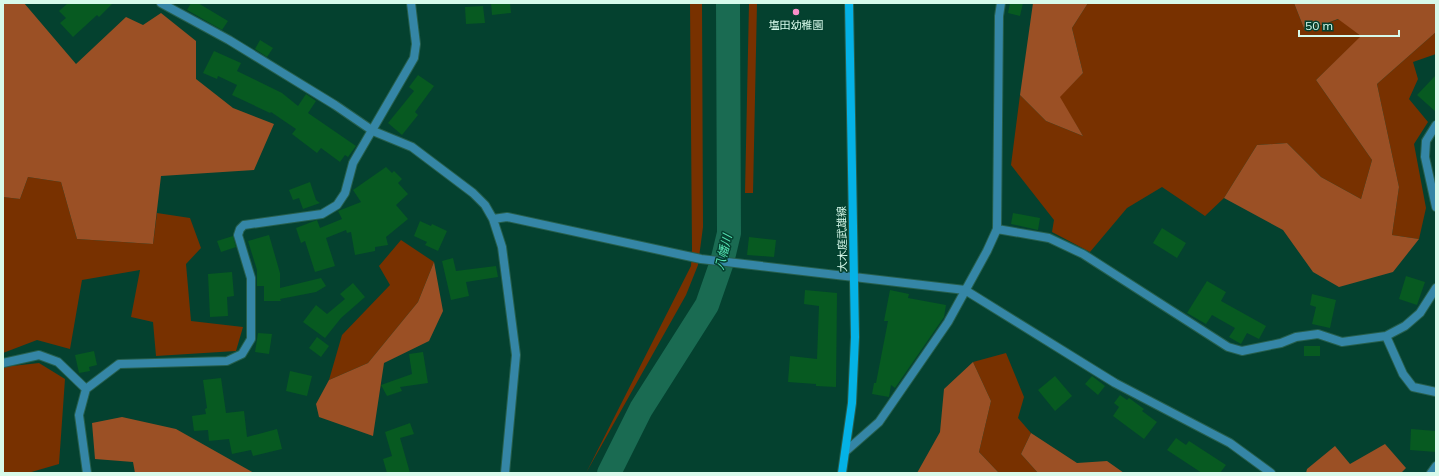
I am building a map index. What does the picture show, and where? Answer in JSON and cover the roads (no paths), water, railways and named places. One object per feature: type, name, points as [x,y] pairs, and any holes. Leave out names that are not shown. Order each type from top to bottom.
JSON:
[{"type":"main road","name":"大木庭武雄線","points":[[842,473],[852,403],[855,336],[849,3]]},
{"type":"street","points":[[161,3],[236,44],[336,105],[373,131],[412,147],[485,205],[493,219],[502,247],[516,355],[505,473]]},
{"type":"street","points":[[87,473],[79,414],[86,389],[120,364],[227,361],[242,354],[251,339],[251,278],[238,235],[240,229],[244,225],[322,214],[337,205],[345,193],[353,163],[373,131],[414,58],[416,44],[410,3]]},
{"type":"street","points":[[846,450],[879,422],[948,322],[987,251],[996,228],[999,31],[1001,3]]},
{"type":"street","points":[[1436,125],[1426,141],[1425,157],[1436,208]]},
{"type":"street","points":[[493,219],[507,218],[701,259],[738,262],[854,278],[966,290],[1115,383],[1230,443],[1271,473]]},
{"type":"street","points":[[996,228],[1049,238],[1084,254],[1228,348],[1242,351],[1281,343],[1296,337],[1318,334],[1342,342],[1386,336],[1405,326],[1420,313],[1436,288]]},
{"type":"street","points":[[1386,336],[1403,374],[1413,387],[1436,392]]},
{"type":"street","points":[[3,363],[39,356],[58,362],[86,389]]},
{"type":"street","points":[[1431,473],[1436,466]]},
{"type":"waterway","name":"八幡川","points":[[609,473],[641,409],[707,305],[722,262],[729,233],[728,3]]},
{"type":"place","name":"塩田幼稚園","points":[[796,12]]}]
